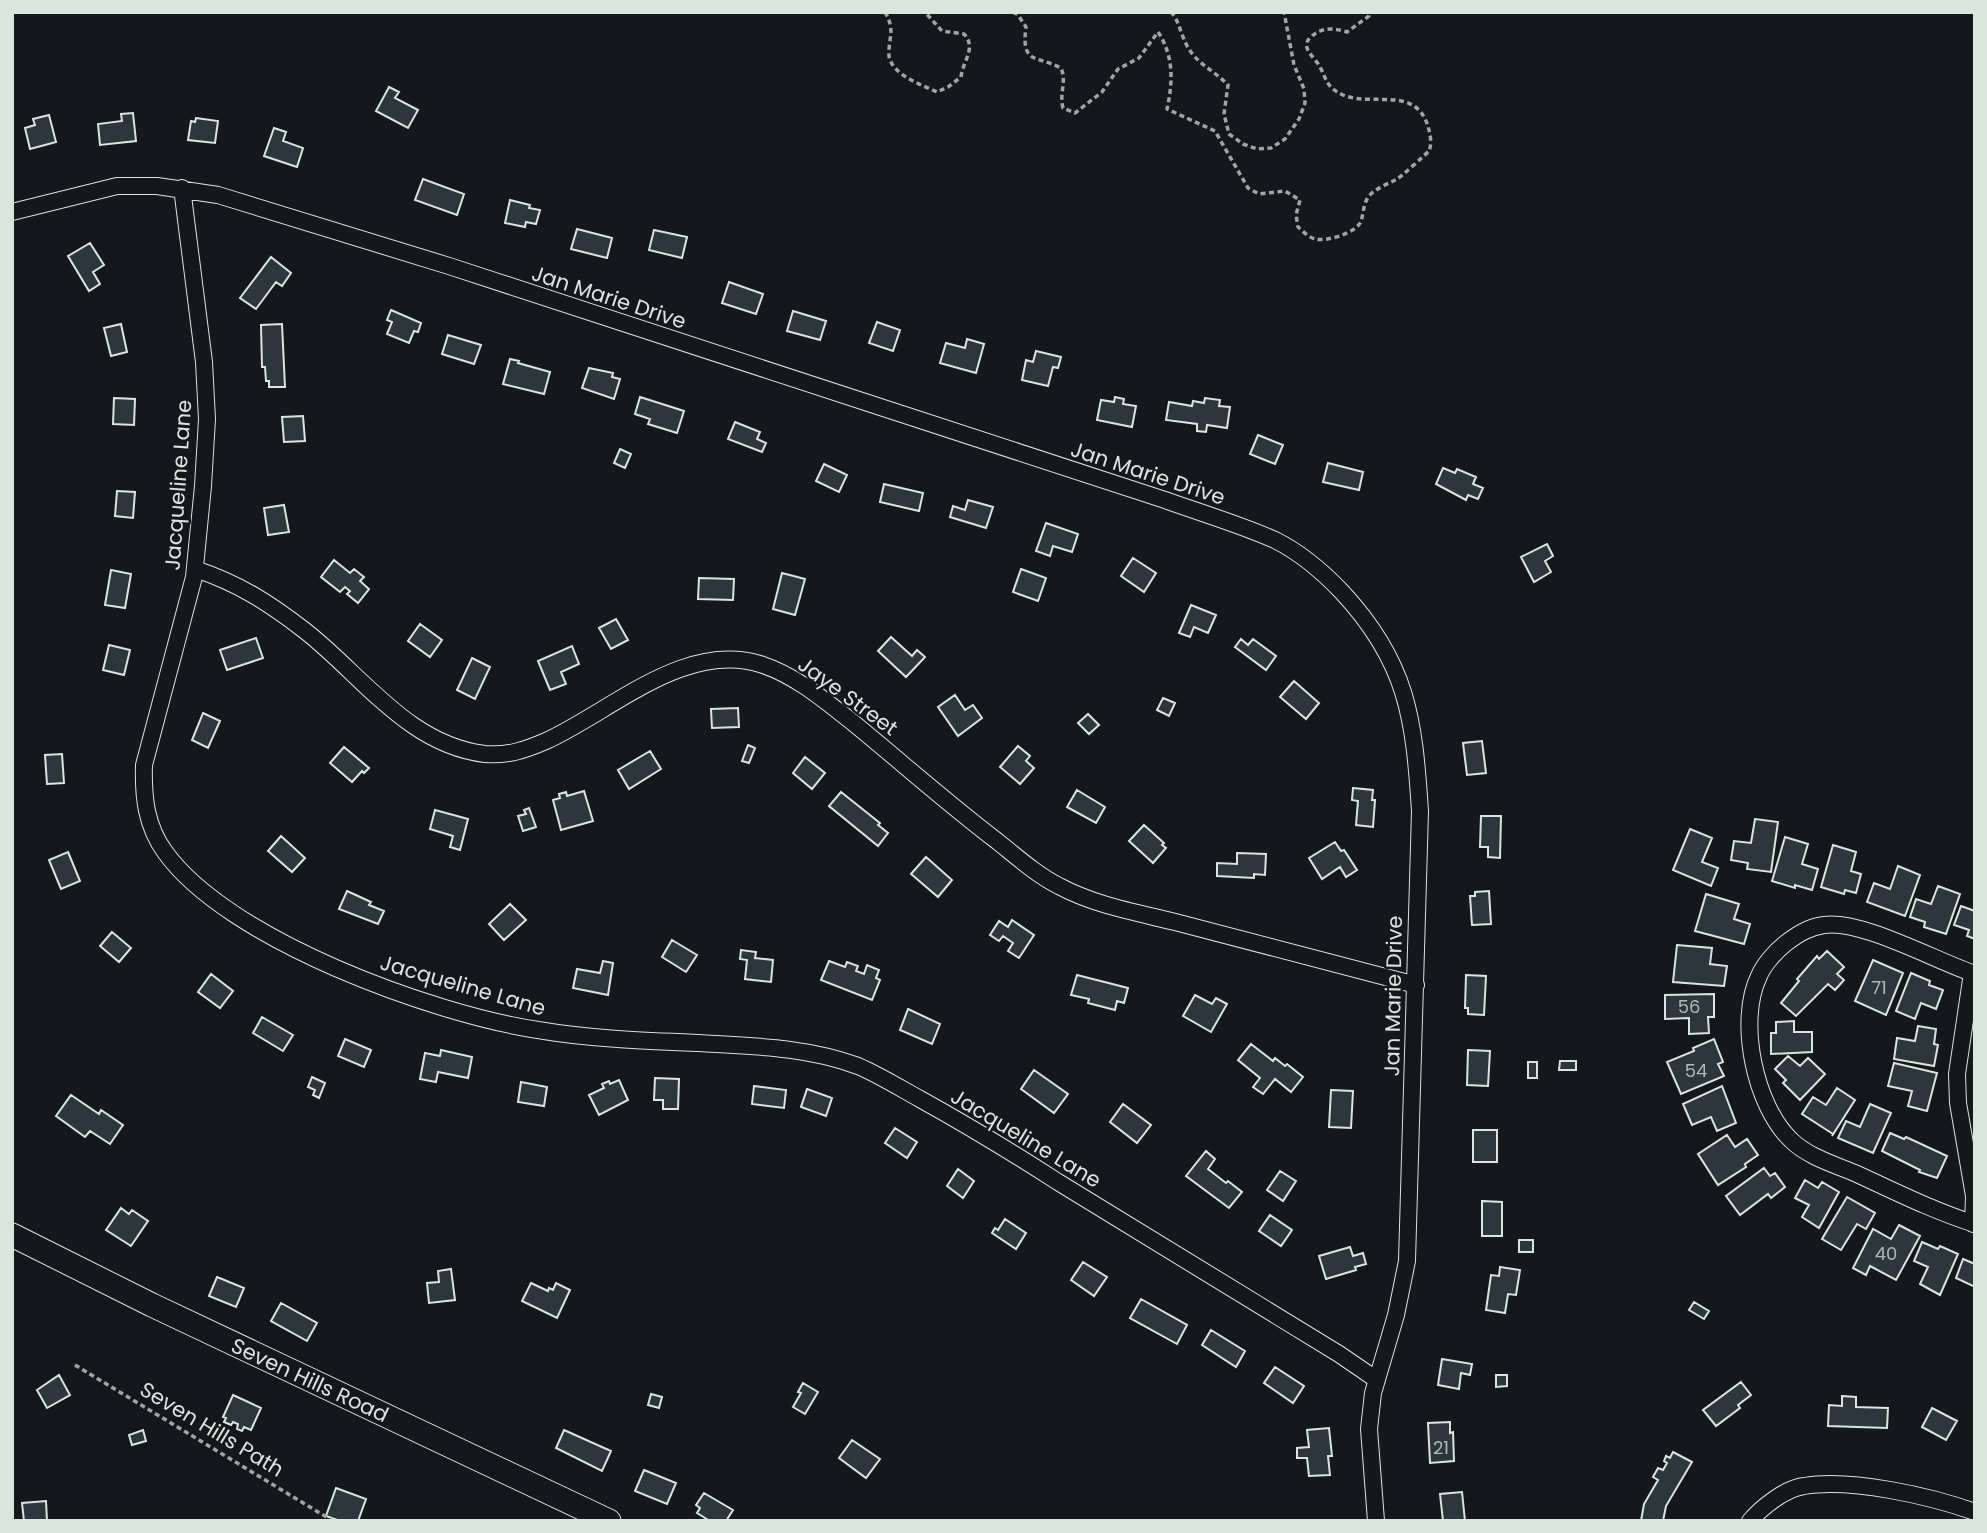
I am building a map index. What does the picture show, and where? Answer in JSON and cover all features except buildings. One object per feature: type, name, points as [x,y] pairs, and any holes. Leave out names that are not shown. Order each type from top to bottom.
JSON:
[{"type":"street","name":"Jan Marie Drive","points":[[12,212],[117,187],[156,186],[218,194],[910,416],[1237,525],[1276,541],[1333,583],[1368,623],[1387,650],[1400,681],[1415,738],[1420,811],[1407,1261],[1396,1315],[1377,1380],[1369,1429],[1376,1521]]},
{"type":"street","name":"Jacqueline Lane","points":[[182,188],[204,362],[207,419],[202,500],[195,569],[144,765],[143,796],[150,826],[163,850],[181,871],[205,893],[278,940],[370,982],[418,999],[537,1030],[782,1049],[859,1066],[972,1127],[1377,1380]]},
{"type":"street","name":"Jaye Street","points":[[195,569],[243,587],[306,631],[420,732],[463,750],[507,755],[534,746],[574,728],[663,676],[688,665],[710,659],[762,664],[791,677],[824,700],[977,826],[1060,887],[1133,912],[1416,985]]},
{"type":"street","points":[[1826,924],[1856,929],[1930,954],[1973,974],[1957,1074],[1958,1103],[1975,1196],[1974,1224],[1937,1211],[1813,1154],[1792,1141],[1778,1124],[1763,1097],[1753,1067],[1750,1031],[1752,1001],[1759,975],[1779,949],[1800,932],[1826,924]]},
{"type":"street","name":"Seven Hills Road","points":[[12,1235],[152,1305],[610,1521]]},
{"type":"street","points":[[1750,1521],[1777,1499],[1802,1486],[1832,1485],[1901,1492],[1975,1512]]},
{"type":"path","points":[[885,12],[891,22],[889,58],[899,71],[916,83],[937,92],[961,76],[962,64],[971,48],[970,41],[964,34],[942,31],[925,12]]},
{"type":"path","points":[[1013,12],[1026,27],[1024,44],[1027,53],[1038,61],[1061,68],[1065,78],[1060,97],[1063,108],[1075,113],[1102,92],[1118,69],[1139,58],[1158,32],[1166,44],[1171,67],[1167,109],[1215,131],[1248,188],[1259,194],[1285,191],[1300,201],[1296,215],[1298,227],[1312,239],[1327,241],[1353,231],[1361,222],[1362,210],[1370,196],[1399,178],[1429,150],[1431,138],[1426,119],[1419,111],[1405,101],[1347,97],[1338,93],[1326,83],[1320,66],[1307,51],[1310,37],[1322,30],[1334,28],[1347,32],[1369,16],[1369,12]]},
{"type":"path","points":[[1171,12],[1177,18],[1181,37],[1191,53],[1228,85],[1224,114],[1229,134],[1243,144],[1257,149],[1271,148],[1285,139],[1299,119],[1305,103],[1304,89],[1294,65],[1284,12]]},
{"type":"path","name":"Seven Hills Path","points":[[75,1365],[333,1521]]}]
